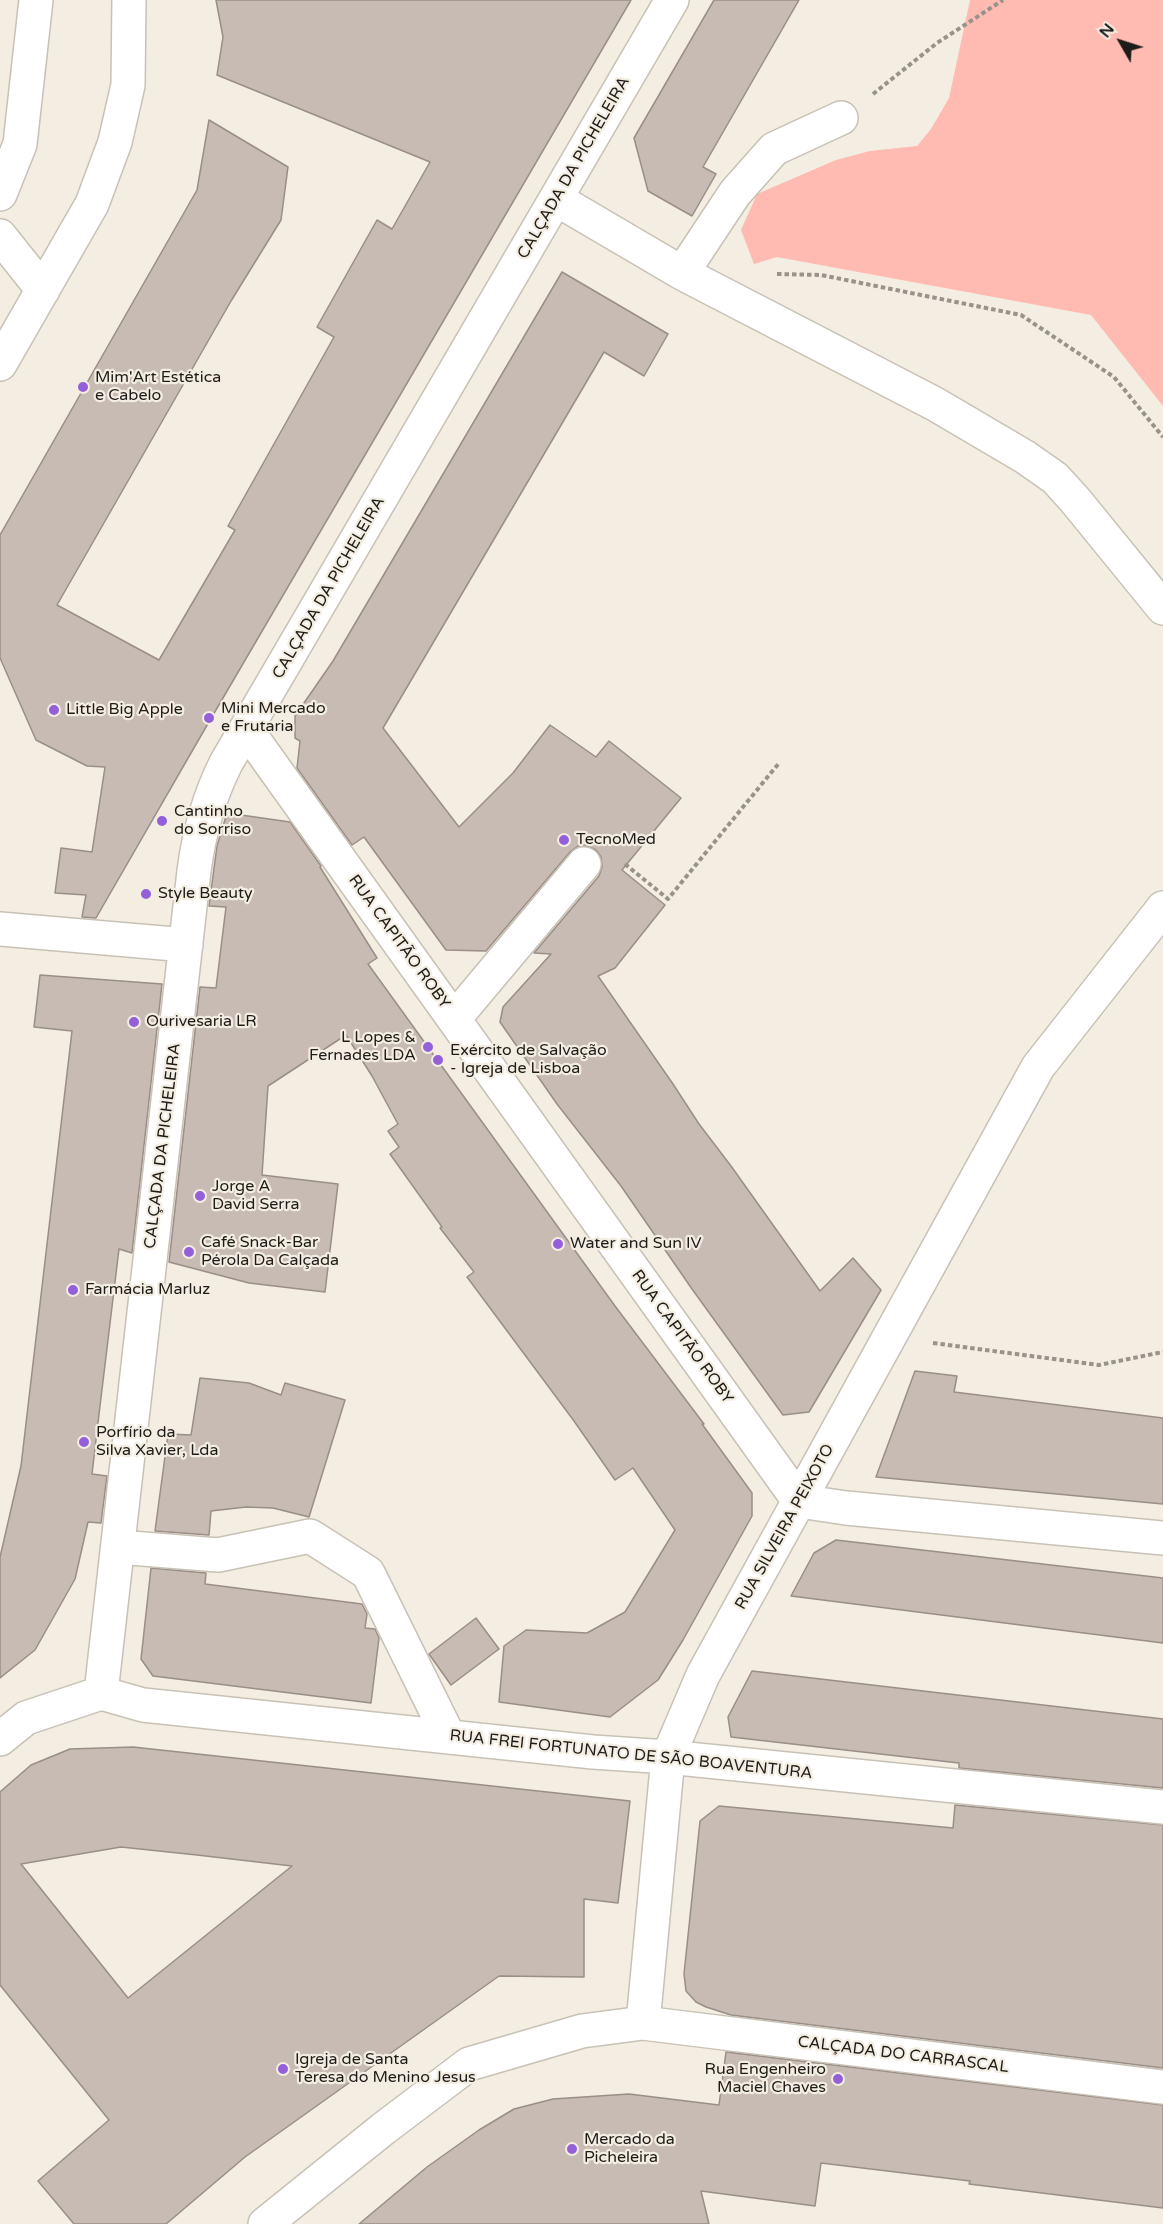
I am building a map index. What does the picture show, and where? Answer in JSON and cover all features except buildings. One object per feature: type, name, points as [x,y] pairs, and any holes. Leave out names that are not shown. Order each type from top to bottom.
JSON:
[{"type":"street","points":[[0,194],[20,144],[36,0]]},
{"type":"street","points":[[0,364],[92,204],[115,142],[128,85],[129,0]]},
{"type":"street","name":"CALÇADA DA PICHELEIRA","points":[[101,1693],[186,945],[202,824],[216,783],[246,729],[672,0]]},
{"type":"street","points":[[682,273],[735,193],[774,149],[842,118]]},
{"type":"street","points":[[556,199],[682,273],[935,404],[1025,457],[1055,478],[1163,608]]},
{"type":"street","points":[[0,236],[43,290]]},
{"type":"street","name":"RUA CAPITÃO ROBY","points":[[246,729],[799,1501]]},
{"type":"street","points":[[454,1019],[584,864]]},
{"type":"street","name":"RUA SILVEIRA PEIXOTO","points":[[643,2023],[668,1757],[703,1675],[1038,1067],[1163,908]]},
{"type":"street","points":[[0,929],[186,945]]},
{"type":"street","points":[[799,1501],[846,1508],[1163,1538]]},
{"type":"street","points":[[117,1547],[218,1555],[310,1536],[368,1573],[449,1737]]},
{"type":"street","points":[[0,1739],[26,1718],[101,1693]]},
{"type":"street","name":"RUA FREI FORTUNATO DE SÃO BOAVENTURA","points":[[101,1693],[142,1705],[593,1752],[668,1757],[1163,1807]]},
{"type":"street","points":[[265,2224],[383,2128],[469,2064],[582,2031],[643,2023]]},
{"type":"street","name":"CALÇADA DO CARRASCAL","points":[[643,2023],[1163,2086]]},
{"type":"path","points":[[842,118],[937,43],[1003,0]]},
{"type":"path","points":[[775,274],[821,275],[1021,315],[1114,377],[1163,437]]},
{"type":"path","points":[[584,864],[621,861],[668,899],[779,763]]},
{"type":"path","points":[[889,1338],[1099,1365],[1163,1352]]},
{"type":"shaded area","points":[[970,0],[1163,0],[1163,406],[1091,315],[777,257],[754,264],[741,230],[757,194],[836,160],[870,151],[917,146],[931,129],[949,98]]},
{"type":"place","name":"Mim'Art Estética e Cabelo","points":[[83,387]]},
{"type":"place","name":"Little Big Apple","points":[[54,710]]},
{"type":"place","name":"Mini Mercado e Frutaria","points":[[209,718]]},
{"type":"place","name":"Cantinho do Sorriso","points":[[162,821]]},
{"type":"place","name":"TecnoMed","points":[[564,840]]},
{"type":"place","name":"Style Beauty","points":[[146,894]]},
{"type":"place","name":"Ourivesaria LR","points":[[134,1022]]},
{"type":"place","name":"L Lopes & Fernades LDA","points":[[428,1047]]},
{"type":"place","name":"Exército de Salvação - Igreja de Lisboa","points":[[438,1060]]},
{"type":"place","name":"Jorge A David Serra","points":[[200,1196]]},
{"type":"place","name":"Water and Sun IV","points":[[558,1244]]},
{"type":"place","name":"Café Snack-Bar Pérola Da Calçada","points":[[189,1252]]},
{"type":"place","name":"Farmácia Marluz","points":[[73,1290]]},
{"type":"place","name":"Porfírio da Silva Xavier, Lda","points":[[84,1442]]},
{"type":"place","name":"Igreja de Santa Teresa do Menino Jesus","points":[[283,2069]]},
{"type":"place","name":"Rua Engenheiro Maciel Chaves","points":[[838,2079]]},
{"type":"place","name":"Mercado da Picheleira","points":[[572,2149]]}]
